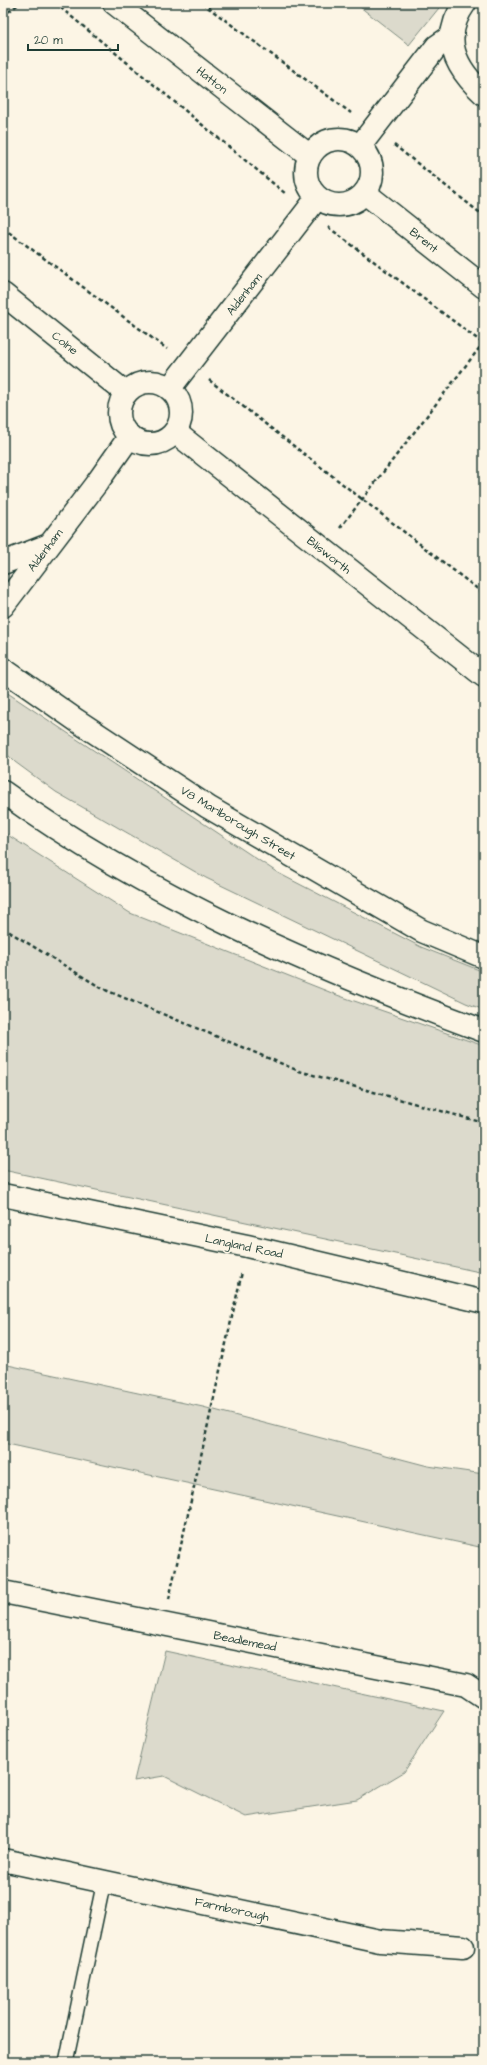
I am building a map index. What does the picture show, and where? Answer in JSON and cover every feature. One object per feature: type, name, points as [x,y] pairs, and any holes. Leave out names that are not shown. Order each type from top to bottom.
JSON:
[{"type":"street","name":"Hatton","points":[[114,3],[310,156]]},
{"type":"street","points":[[465,3],[457,14],[452,36],[456,60],[463,72],[484,94]]},
{"type":"street","points":[[360,146],[437,46],[452,36]]},
{"type":"street","points":[[332,140],[352,142],[360,146],[367,154],[371,164],[372,174],[370,184],[365,193],[357,200],[347,205],[312,205],[305,174],[310,156],[316,149],[332,140]]},
{"type":"street","name":"Brent","points":[[365,193],[484,287]]},
{"type":"street","name":"Aldenham","points":[[170,388],[312,205]]},
{"type":"street","name":"Colne","points":[[3,294],[126,393]]},
{"type":"street","points":[[148,381],[156,382],[170,388],[177,396],[181,408],[181,420],[175,432],[165,440],[153,444],[141,443],[130,436],[122,426],[120,416],[120,407],[126,393],[137,384],[148,381]]},
{"type":"street","name":"Blisworth","points":[[175,432],[484,676]]},
{"type":"street","name":"Aldenham","points":[[3,606],[130,436]]},
{"type":"street","points":[[3,563],[49,545]]},
{"type":"street","name":"V8 Marlborough Street","points":[[3,669],[76,720],[208,807],[422,931],[484,958]]},
{"type":"street","points":[[4,792],[64,833],[146,882],[228,924],[312,964],[384,994],[484,1031]]},
{"type":"street","name":"Langland Road","points":[[3,1195],[248,1246],[484,1302]]},
{"type":"street","name":"Beadlemead","points":[[3,1592],[466,1685],[484,1697]]},
{"type":"street","name":"Farmborough","points":[[3,1860],[380,1941],[463,1947]]},
{"type":"lane","points":[[66,2062],[104,1882]]},
{"type":"path","points":[[3,16],[20,3]]},
{"type":"path","points":[[55,3],[312,205],[484,343],[323,550]]},
{"type":"path","points":[[202,3],[373,129],[484,216]]},
{"type":"path","points":[[3,228],[189,365],[484,594]]},
{"type":"path","points":[[3,928],[103,989],[299,1071],[484,1123]]},
{"type":"path","points":[[163,1624],[248,1246]]},
{"type":"shaded area","points":[[355,3],[443,3],[409,45]]},
{"type":"shaded area","points":[[3,690],[278,873],[421,947],[484,972],[484,1010],[466,1003],[206,878],[56,792],[15,762],[3,750]]},
{"type":"shaded area","points":[[3,832],[130,913],[337,995],[484,1046],[484,1273],[3,1170]]},
{"type":"shaded area","points":[[3,1364],[203,1407],[428,1466],[484,1474],[484,1548],[3,1443]]},
{"type":"shaded area","points":[[165,1651],[444,1711],[404,1772],[357,1800],[246,1817],[164,1776],[134,1781]]}]
